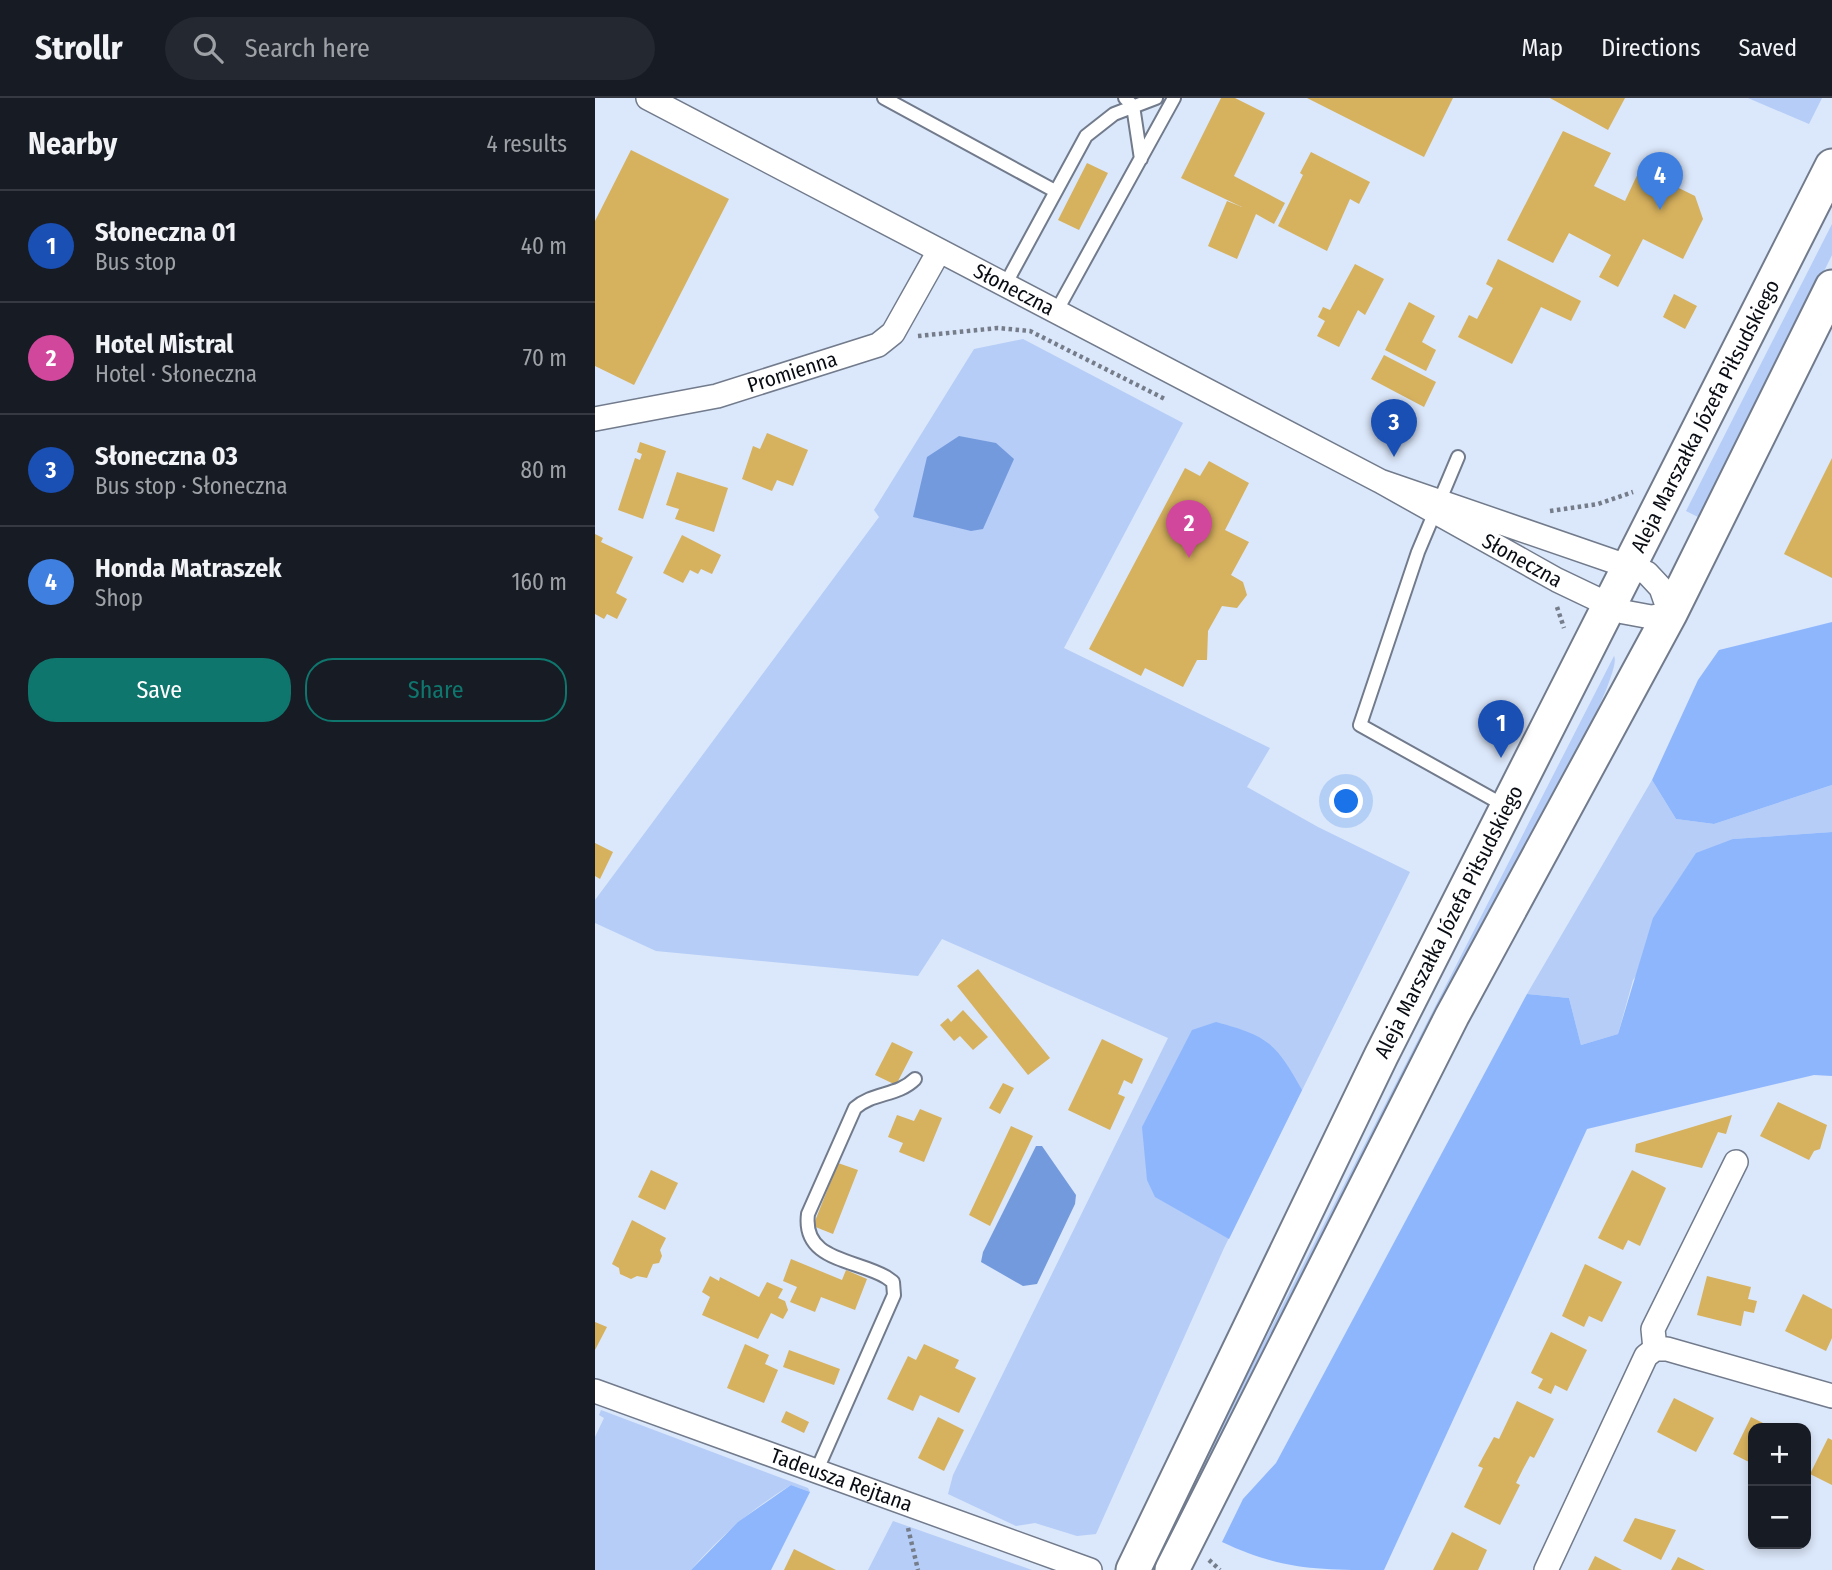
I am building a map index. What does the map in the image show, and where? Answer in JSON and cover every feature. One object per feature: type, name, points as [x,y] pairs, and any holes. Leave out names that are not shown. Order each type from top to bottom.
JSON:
[{"type":"main road","name":"Aleja Marszałka Józefa Piłsudskiego","points":[[1133,1570],[1381,1056],[1832,166]]},
{"type":"main road","points":[[1172,1570],[1452,1016],[1671,614],[1832,287]]},
{"type":"street","name":"Słoneczna","points":[[648,98],[1380,481],[1437,506],[1629,566],[1656,580],[1671,614],[1640,616],[1610,606],[1557,580],[1437,506]]},
{"type":"street","points":[[893,333],[939,251]]},
{"type":"street","name":"Promienna","points":[[595,419],[717,396],[878,345],[893,333]]},
{"type":"street","points":[[1661,1349],[1653,1329],[1736,1162]]},
{"type":"street","points":[[1546,1570],[1646,1356],[1661,1349],[1832,1396]]},
{"type":"street","name":"Tadeusza Rejtana","points":[[595,1391],[1090,1570]]},
{"type":"lane","points":[[884,98],[1055,191]]},
{"type":"lane","points":[[1005,285],[1086,136],[1129,102],[1156,98]]},
{"type":"lane","points":[[1056,312],[1084,256],[1174,98]]},
{"type":"lane","points":[[1129,102],[1141,159]]},
{"type":"lane","points":[[1458,457],[1437,506],[1360,725],[1508,807]]},
{"type":"lane","points":[[816,1472],[894,1294],[893,1282],[886,1277],[827,1254],[812,1243],[806,1230],[808,1214],[855,1108],[865,1099],[905,1089],[915,1079]]},
{"type":"path","points":[[893,333],[941,336],[998,328],[1030,331],[1128,383],[1173,401]]},
{"type":"path","points":[[1544,513],[1598,504],[1635,491]]},
{"type":"path","points":[[906,1521],[918,1570]]},
{"type":"shaded area","points":[[1748,98],[1822,98],[1809,124]]},
{"type":"shaded area","points":[[1832,224],[1832,255],[1702,519],[1686,511]]},
{"type":"shaded area","points":[[1023,339],[1183,423],[1064,648],[1270,748],[1247,787],[1318,827],[1410,872],[1224,1248],[1096,1534],[1077,1536],[1035,1523],[1016,1526],[948,1494],[953,1475],[1168,1038],[942,939],[918,976],[656,951],[595,923],[595,900],[879,517],[874,510],[974,349]]},
{"type":"shaded area","points":[[959,436],[996,443],[1014,459],[983,529],[971,531],[913,517],[927,457]]},
{"type":"shaded area","points":[[1832,622],[1832,785],[1714,824],[1676,819],[1652,780],[1698,680],[1719,650]]},
{"type":"shaded area","points":[[1614,656],[1608,684],[1587,734],[1455,996],[1178,1527],[1171,1524]]},
{"type":"shaded area","points":[[1652,780],[1676,819],[1714,824],[1832,785],[1832,832],[1733,839],[1633,980],[1618,1034],[1581,1045],[1569,998],[1527,994]]},
{"type":"shaded area","points":[[1832,832],[1832,1076],[1814,1075],[1587,1129],[1384,1570],[1340,1570],[1282,1563],[1222,1542],[1243,1499],[1276,1463],[1527,994],[1569,998],[1581,1045],[1618,1034],[1653,918],[1696,853],[1733,839]]},
{"type":"shaded area","points":[[1216,1022],[1248,1032],[1269,1044],[1285,1062],[1302,1090],[1229,1239],[1155,1197],[1147,1180],[1142,1127],[1192,1030]]},
{"type":"shaded area","points":[[1036,1146],[1042,1146],[1076,1195],[1075,1204],[1037,1284],[1023,1286],[981,1262],[983,1252]]},
{"type":"shaded area","points":[[601,1410],[808,1488],[810,1492],[791,1485],[777,1494],[725,1534],[691,1570],[595,1570],[595,1437],[604,1418],[599,1415]]},
{"type":"shaded area","points":[[791,1485],[810,1492],[771,1570],[691,1570],[738,1522]]},
{"type":"shaded area","points":[[893,1521],[1032,1570],[868,1570]]},
{"type":"building","points":[[1221,98],[1235,98],[1265,113],[1234,176],[1285,203],[1274,224],[1256,214],[1237,259],[1208,246],[1227,201],[1242,207],[1181,178]]},
{"type":"building","points":[[1307,98],[1453,98],[1424,157]]},
{"type":"building","points":[[1550,98],[1625,98],[1608,130]]},
{"type":"building","points":[[1563,131],[1611,153],[1594,186],[1625,201],[1640,169],[1695,196],[1703,219],[1683,259],[1643,239],[1618,287],[1599,277],[1611,255],[1569,233],[1553,263],[1507,240]]},
{"type":"building","points":[[631,150],[729,199],[634,385],[595,366],[595,221]]},
{"type":"building","points":[[1311,152],[1370,182],[1359,204],[1350,199],[1327,251],[1278,226]]},
{"type":"building","points":[[1087,163],[1108,173],[1079,230],[1058,220]]},
{"type":"building","points":[[1498,259],[1581,301],[1571,321],[1541,307],[1512,364],[1458,337],[1469,315],[1477,319],[1493,288],[1486,284]]},
{"type":"building","points":[[1355,264],[1384,279],[1365,315],[1358,310],[1339,347],[1317,336],[1325,321],[1318,317],[1323,307],[1330,310]]},
{"type":"building","points":[[1674,294],[1697,306],[1685,329],[1663,317]]},
{"type":"building","points":[[1409,302],[1435,316],[1422,342],[1436,350],[1426,371],[1385,350]]},
{"type":"building","points":[[1384,355],[1436,382],[1424,407],[1371,379]]},
{"type":"building","points":[[767,433],[808,450],[793,486],[777,480],[772,491],[742,479],[753,446],[760,449]]},
{"type":"building","points":[[640,442],[666,451],[643,519],[618,510],[635,458],[640,460],[642,454],[637,452]]},
{"type":"building","points":[[1832,458],[1832,578],[1784,554]]},
{"type":"building","points":[[1209,461],[1249,483],[1225,530],[1249,542],[1231,575],[1243,582],[1247,595],[1237,608],[1222,606],[1208,631],[1207,660],[1197,660],[1183,687],[1145,668],[1141,676],[1089,649],[1185,468],[1200,476]]},
{"type":"building","points":[[677,472],[728,488],[714,532],[675,519],[679,509],[666,505]]},
{"type":"building","points":[[595,534],[603,538],[601,542],[633,557],[616,593],[627,599],[617,619],[607,614],[604,619],[595,614]]},
{"type":"building","points":[[682,535],[721,555],[712,574],[701,569],[698,574],[690,570],[683,583],[663,573]]},
{"type":"building","points":[[595,843],[613,852],[600,879],[595,876]]},
{"type":"building","points":[[978,969],[1050,1058],[1028,1075],[957,986]]},
{"type":"building","points":[[963,1010],[988,1037],[973,1050],[960,1036],[954,1041],[940,1025],[948,1018],[951,1022]]},
{"type":"building","points":[[1102,1039],[1143,1059],[1132,1084],[1124,1080],[1118,1094],[1125,1097],[1110,1130],[1068,1110]]},
{"type":"building","points":[[892,1042],[913,1052],[896,1085],[875,1075]]},
{"type":"building","points":[[1003,1083],[1014,1088],[1000,1114],[989,1108]]},
{"type":"building","points":[[1778,1102],[1827,1125],[1820,1149],[1814,1151],[1809,1160],[1760,1136]]},
{"type":"building","points":[[920,1109],[942,1118],[924,1162],[899,1152],[903,1143],[888,1137],[897,1115],[914,1121]]},
{"type":"building","points":[[1732,1115],[1726,1134],[1718,1132],[1702,1168],[1635,1152],[1636,1144]]},
{"type":"building","points":[[1011,1126],[1033,1136],[990,1226],[969,1215]]},
{"type":"building","points":[[838,1163],[858,1170],[833,1234],[813,1226]]},
{"type":"building","points":[[651,1170],[678,1183],[665,1210],[638,1197]]},
{"type":"building","points":[[1632,1170],[1666,1188],[1640,1246],[1628,1240],[1623,1250],[1598,1238]]},
{"type":"building","points":[[632,1220],[666,1238],[660,1250],[662,1256],[659,1263],[653,1264],[647,1278],[637,1276],[631,1279],[620,1274],[619,1268],[612,1264]]},
{"type":"building","points":[[791,1259],[842,1280],[846,1270],[867,1279],[855,1310],[821,1297],[815,1312],[790,1302],[797,1287],[783,1281]]},
{"type":"building","points":[[1585,1264],[1622,1282],[1602,1322],[1589,1316],[1584,1327],[1562,1316]]},
{"type":"building","points":[[710,1276],[719,1281],[720,1277],[759,1297],[767,1282],[783,1289],[778,1298],[785,1301],[788,1310],[783,1319],[771,1313],[758,1339],[702,1315],[710,1297],[702,1292]]},
{"type":"building","points":[[1707,1276],[1751,1287],[1748,1299],[1757,1301],[1754,1313],[1744,1311],[1741,1326],[1697,1315]]},
{"type":"building","points":[[1803,1294],[1832,1309],[1832,1338],[1826,1351],[1785,1331]]},
{"type":"building","points":[[595,1322],[607,1327],[595,1350]]},
{"type":"building","points":[[1551,1332],[1587,1350],[1567,1391],[1555,1385],[1551,1394],[1538,1388],[1543,1379],[1531,1373]]},
{"type":"building","points":[[745,1344],[769,1355],[765,1364],[778,1370],[764,1403],[727,1388]]},
{"type":"building","points":[[924,1344],[959,1360],[955,1368],[976,1378],[959,1413],[920,1395],[913,1411],[887,1399],[908,1356],[916,1360]]},
{"type":"building","points":[[789,1350],[840,1369],[834,1385],[783,1367]]},
{"type":"building","points":[[1674,1398],[1714,1418],[1696,1452],[1657,1432]]},
{"type":"building","points":[[1517,1401],[1554,1419],[1534,1458],[1530,1456],[1523,1469],[1516,1483],[1520,1485],[1500,1525],[1464,1507],[1483,1468],[1478,1466],[1494,1437],[1499,1439]]},
{"type":"building","points":[[786,1411],[809,1422],[804,1433],[781,1422]]},
{"type":"building","points":[[938,1417],[964,1430],[944,1471],[918,1458]]},
{"type":"building","points":[[1751,1417],[1763,1423],[1748,1423]]},
{"type":"building","points":[[1748,1423],[1748,1462],[1733,1454]]},
{"type":"building","points":[[1828,1438],[1832,1440],[1832,1485],[1811,1474]]},
{"type":"building","points":[[1635,1518],[1676,1530],[1661,1560],[1623,1541]]},
{"type":"building","points":[[1452,1532],[1487,1550],[1478,1570],[1433,1570]]},
{"type":"building","points":[[794,1549],[836,1570],[784,1570]]},
{"type":"building","points":[[1595,1556],[1622,1570],[1588,1570]]},
{"type":"building","points":[[1678,1557],[1693,1564],[1705,1570],[1671,1570]]},
{"type":"place","name":"Honda Matraszek","points":[[1660,210]]},
{"type":"place","name":"Słoneczna 03","points":[[1394,457]]},
{"type":"place","name":"Hotel Mistral","points":[[1189,558]]},
{"type":"place","name":"Słoneczna 01","points":[[1501,758]]}]
